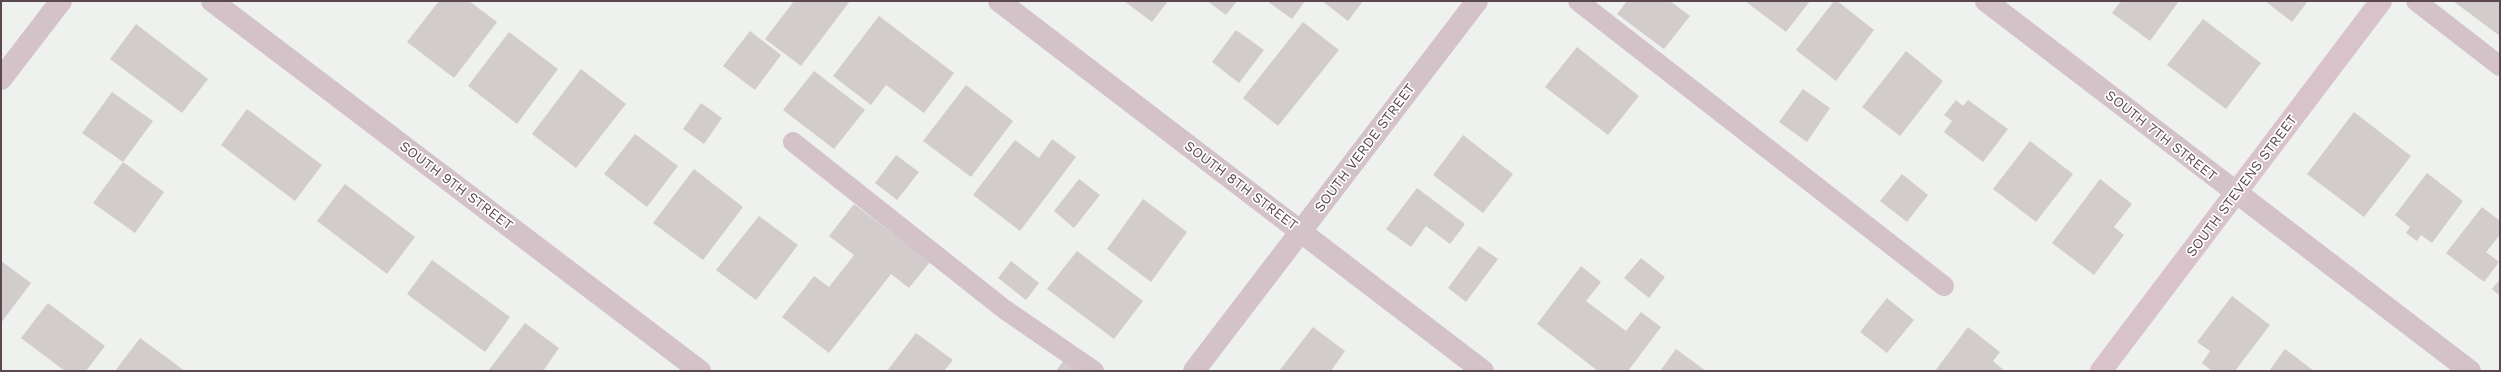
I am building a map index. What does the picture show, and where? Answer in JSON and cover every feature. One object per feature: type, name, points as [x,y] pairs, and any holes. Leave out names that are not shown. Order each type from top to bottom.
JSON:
[{"type":"street","points":[[1,78],[60,1]]},
{"type":"street","name":"SOUTH 9TH STREET","points":[[212,1],[700,371]]},
{"type":"street","name":"SOUTH 8TH STREET","points":[[999,1],[1483,371]]},
{"type":"street","name":"SOUTH VERDE STREET","points":[[1194,371],[1476,1]]},
{"type":"street","name":"SOUTH 7TH STREET","points":[[1986,1],[2470,371]]},
{"type":"street","name":"SOUTH STEVENS STREET","points":[[2101,371],[2237,194],[2381,1]]},
{"type":"lane","points":[[1578,1],[1944,286]]},
{"type":"lane","points":[[2416,1],[2500,66]]},
{"type":"lane","points":[[793,142],[1004,309],[1094,371]]},
{"type":"building","points":[[439,1],[469,1],[497,22],[454,78],[407,42]]},
{"type":"building","points":[[794,1],[850,1],[801,66],[765,39]]},
{"type":"building","points":[[1124,1],[1168,1],[1152,22]]},
{"type":"building","points":[[1207,1],[1237,1],[1226,15]]},
{"type":"building","points":[[1267,1],[1305,1],[1292,19]]},
{"type":"building","points":[[1322,1],[1363,1],[1348,21]]},
{"type":"building","points":[[1627,1],[1670,1],[1690,16],[1664,49],[1617,14]]},
{"type":"building","points":[[1745,1],[1810,1],[1786,32]]},
{"type":"building","points":[[1834,1],[1837,1],[1874,30],[1836,81],[1796,50]]},
{"type":"building","points":[[2121,1],[2179,1],[2150,41],[2112,13]]},
{"type":"building","points":[[2265,1],[2308,1],[2292,22]]},
{"type":"building","points":[[2453,1],[2500,1],[2500,36]]},
{"type":"building","points":[[879,16],[954,73],[924,113],[886,85],[871,105],[833,76]]},
{"type":"building","points":[[2203,19],[2261,63],[2226,109],[2167,65]]},
{"type":"building","points":[[1303,22],[1339,50],[1278,126],[1243,98]]},
{"type":"building","points":[[136,24],[208,79],[182,113],[110,59]]},
{"type":"building","points":[[1236,30],[1264,50],[1239,83],[1212,62]]},
{"type":"building","points":[[750,31],[781,55],[755,90],[723,66]]},
{"type":"building","points":[[509,32],[558,69],[517,124],[468,86]]},
{"type":"building","points":[[1577,47],[1639,96],[1608,135],[1545,87]]},
{"type":"building","points":[[1906,51],[1943,81],[1900,136],[1862,107]]},
{"type":"building","points":[[581,69],[626,104],[576,168],[532,134]]},
{"type":"building","points":[[814,71],[865,110],[834,149],[783,110]]},
{"type":"building","points":[[966,85],[1013,121],[971,177],[923,141]]},
{"type":"building","points":[[1803,89],[1830,108],[1807,142],[1779,122]]},
{"type":"building","points":[[112,92],[153,121],[123,162],[82,133]]},
{"type":"building","points":[[1956,100],[1963,106],[1968,100],[2008,129],[1983,162],[1944,132],[1952,121],[1944,115]]},
{"type":"building","points":[[701,103],[722,118],[704,144],[683,129]]},
{"type":"building","points":[[247,109],[322,165],[295,201],[221,145]]},
{"type":"building","points":[[2354,112],[2411,156],[2364,217],[2307,174]]},
{"type":"building","points":[[635,134],[678,166],[647,207],[604,174]]},
{"type":"building","points":[[1463,135],[1513,174],[1483,213],[1433,175]]},
{"type":"building","points":[[1052,139],[1076,157],[1020,231],[973,195],[1015,140],[1039,158]]},
{"type":"building","points":[[2030,141],[2073,174],[2036,222],[1993,189]]},
{"type":"building","points":[[896,155],[919,172],[897,200],[875,183]]},
{"type":"building","points":[[123,162],[164,192],[135,233],[93,203]]},
{"type":"building","points":[[694,169],[743,207],[703,260],[653,223]]},
{"type":"building","points":[[2427,173],[2463,201],[2432,243],[2421,235],[2417,241],[2406,233],[2410,227],[2395,215]]},
{"type":"building","points":[[1902,174],[1928,195],[1907,222],[1880,201]]},
{"type":"building","points":[[1079,179],[1100,195],[1074,228],[1054,211]]},
{"type":"building","points":[[2100,179],[2132,204],[2114,227],[2124,235],[2094,275],[2052,243]]},
{"type":"building","points":[[345,184],[415,237],[387,274],[317,221]]},
{"type":"building","points":[[1417,188],[1465,224],[1450,244],[1426,226],[1411,247],[1386,229]]},
{"type":"building","points":[[1143,199],[1187,232],[1151,282],[1107,249]]},
{"type":"building","points":[[854,204],[930,262],[909,288],[891,274],[829,353],[782,317],[814,276],[829,287],[854,255],[829,236]]},
{"type":"building","points":[[2482,207],[2500,221],[2500,235],[2486,252],[2499,262],[2484,282],[2446,253]]},
{"type":"building","points":[[759,216],[798,245],[756,300],[716,270]]},
{"type":"building","points":[[1479,246],[1498,259],[1466,302],[1448,288]]},
{"type":"building","points":[[1077,251],[1143,301],[1114,339],[1047,289]]},
{"type":"building","points":[[1641,258],[1665,277],[1649,298],[1624,278]]},
{"type":"building","points":[[432,260],[510,317],[485,352],[407,294]]},
{"type":"building","points":[[1,261],[31,283],[1,323]]},
{"type":"building","points":[[1011,261],[1039,283],[1026,300],[998,278]]},
{"type":"building","points":[[1581,266],[1601,282],[1586,301],[1626,331],[1641,312],[1661,327],[1628,371],[1598,371],[1537,324]]},
{"type":"building","points":[[2500,279],[2500,296],[2492,289]]},
{"type":"building","points":[[2232,296],[2270,325],[2235,371],[2212,371],[2202,363],[2210,351],[2197,342]]},
{"type":"building","points":[[1887,298],[1914,320],[1887,353],[1860,332]]},
{"type":"building","points":[[48,303],[105,346],[86,371],[65,371],[21,338]]},
{"type":"building","points":[[525,323],[559,348],[543,371],[488,371]]},
{"type":"building","points":[[1313,327],[1345,351],[1331,371],[1279,371]]},
{"type":"building","points":[[1968,327],[2000,352],[1993,361],[2005,371],[1935,371]]},
{"type":"building","points":[[916,333],[953,360],[944,371],[887,371]]},
{"type":"building","points":[[140,338],[185,371],[115,371]]},
{"type":"building","points":[[1676,349],[1706,371],[1660,371]]},
{"type":"building","points":[[2285,349],[2314,371],[2269,371]]},
{"type":"building","points":[[1064,360],[1078,371],[1056,371]]}]
